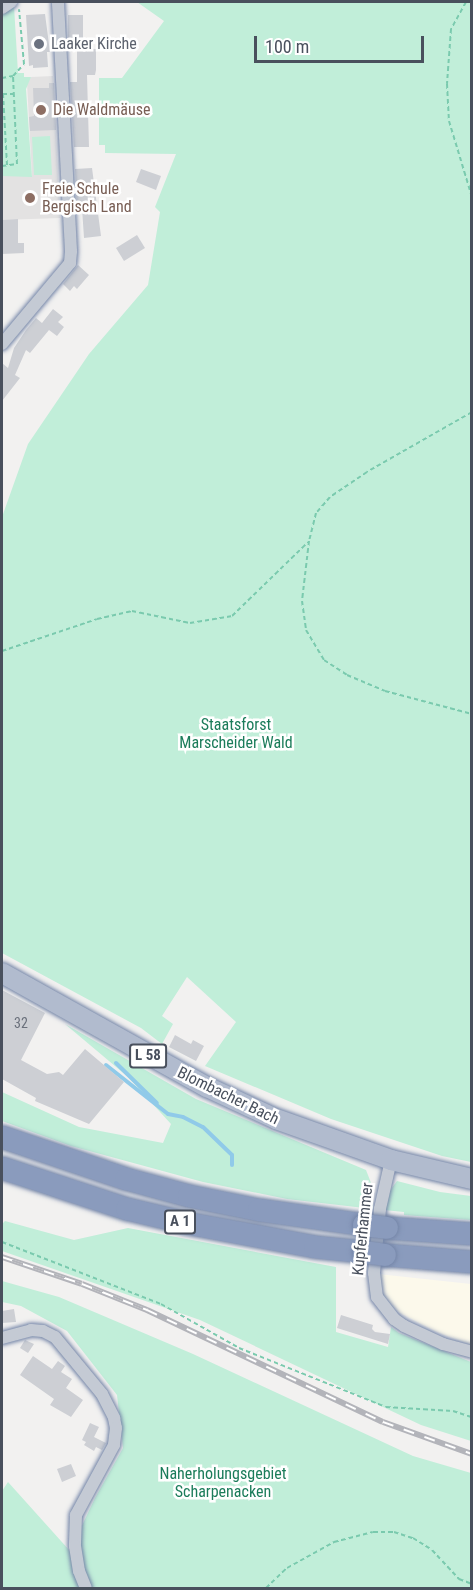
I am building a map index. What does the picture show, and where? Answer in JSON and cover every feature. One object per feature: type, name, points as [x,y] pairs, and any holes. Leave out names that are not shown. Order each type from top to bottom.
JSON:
[{"type":"highway","name":"A 1","points":[[2,1137],[126,1179],[189,1196],[260,1210],[364,1225],[471,1234]]},
{"type":"highway","name":"A 1","points":[[2,1168],[128,1209],[186,1223],[315,1247],[471,1262]]},
{"type":"main road","name":"Blombacher Bach","points":[[2,973],[207,1087],[311,1134],[391,1160],[471,1179]]},
{"type":"street","points":[[2,8],[11,2]]},
{"type":"street","points":[[2,344],[70,263],[58,2]]},
{"type":"street","name":"Kupferhammer","points":[[391,1160],[380,1209],[374,1273],[377,1297],[394,1319],[404,1326],[443,1344],[471,1352]]},
{"type":"street","points":[[2,1338],[31,1330],[43,1331],[55,1337],[102,1394],[114,1418],[116,1428],[114,1445],[76,1515],[75,1546],[79,1571],[86,1588]]},
{"type":"path","points":[[2,78],[13,76],[24,64],[22,17],[17,2]]},
{"type":"path","points":[[466,2],[451,29],[447,84],[449,121],[471,197]]},
{"type":"path","points":[[2,166],[17,164],[13,76]]},
{"type":"path","points":[[7,165],[3,94],[14,94]]},
{"type":"path","points":[[471,412],[330,497],[316,513],[309,541],[302,601],[306,630],[324,660],[347,675],[385,691],[471,714]]},
{"type":"path","points":[[2,651],[97,619],[132,611],[190,623],[232,616],[309,541]]},
{"type":"path","points":[[2,1242],[161,1304],[249,1352],[386,1407],[453,1411],[471,1417]]},
{"type":"path","points":[[266,1588],[287,1568],[334,1542],[373,1532],[394,1532],[412,1538],[432,1550],[459,1579],[471,1584]]},
{"type":"shaded area","points":[[53,76],[60,218],[2,220],[2,176],[32,176],[27,83],[31,77]]},
{"type":"shaded area","points":[[378,1274],[471,1284],[471,1345],[437,1332],[398,1312],[381,1292]]},
{"type":"green space","name":"Staatsforst Marscheider Wald","points":[[137,2],[471,2],[471,1162],[442,1156],[331,1119],[205,1066],[236,1022],[187,977],[162,1016],[173,1024],[162,1044],[141,1028],[2,953],[2,517],[28,444],[89,354],[148,285],[160,212],[155,207],[176,154],[105,153],[105,145],[99,145],[99,78],[122,78],[164,21]]},
{"type":"green space","points":[[14,6],[18,73],[24,73],[24,77],[31,77],[26,89],[32,177],[2,176],[2,15]]},
{"type":"green space","points":[[50,136],[52,175],[34,175],[32,137]]},
{"type":"green space","points":[[65,1024],[196,1099],[366,1170],[373,1188],[373,1209],[287,1199],[203,1182],[71,1146],[2,1121],[2,1092],[79,1127],[163,1143],[171,1124],[128,1077]]},
{"type":"green space","points":[[397,1181],[440,1192],[471,1196],[471,1220],[404,1215],[404,1212],[384,1210],[389,1192]]},
{"type":"green space","points":[[5,1221],[74,1240],[128,1228],[336,1267],[336,1332],[388,1347],[391,1327],[399,1333],[471,1362],[471,1441],[421,1425],[200,1320],[2,1251],[2,1224]]},
{"type":"green space","name":"Naherholungsgebiet Scharpenacken","points":[[2,1281],[59,1297],[193,1354],[413,1456],[471,1473],[471,1588],[2,1588],[2,1491],[8,1482],[70,1551],[95,1498],[123,1448],[117,1395],[67,1331],[21,1306],[2,1302]]},
{"type":"building","name":"Laaker Kirche","points":[[45,14],[50,52],[47,52],[48,67],[33,68],[33,65],[29,66],[26,15]]},
{"type":"building","points":[[68,15],[83,15],[83,38],[68,38]]},
{"type":"building","points":[[77,48],[96,49],[95,75],[87,75],[89,147],[74,147],[70,82],[77,82]]},
{"type":"building","points":[[49,83],[54,83],[56,130],[30,131],[29,117],[34,116],[33,88],[49,88]]},
{"type":"building","points":[[92,168],[101,236],[84,238],[82,208],[77,209],[75,169]]},
{"type":"building","points":[[141,169],[161,176],[156,190],[136,182]]},
{"type":"building","points":[[18,219],[18,243],[24,243],[24,253],[2,254],[2,220]]},
{"type":"building","points":[[137,235],[145,248],[124,261],[116,248]]},
{"type":"building","points":[[78,265],[89,275],[77,289],[74,286],[70,291],[63,284]]},
{"type":"building","points":[[53,309],[63,317],[58,322],[64,327],[57,336],[49,330],[30,353],[26,350],[15,375],[20,378],[2,401],[2,363],[8,368],[14,348],[26,330],[36,318],[42,323]]},
{"type":"building","points":[[2,990],[45,1013],[21,1060],[47,1074],[59,1072],[63,1075],[85,1049],[124,1082],[89,1124],[35,1101],[36,1098],[2,1079]]},
{"type":"building","points":[[175,1035],[191,1044],[193,1040],[204,1046],[196,1061],[169,1047]]},
{"type":"building","points":[[14,1309],[16,1322],[2,1323],[2,1311]]},
{"type":"building","points":[[341,1315],[373,1325],[372,1329],[375,1332],[390,1334],[388,1344],[337,1328]]},
{"type":"building","points":[[25,1340],[34,1344],[28,1353],[20,1348]]},
{"type":"building","points":[[33,1356],[52,1369],[58,1361],[65,1366],[61,1372],[72,1379],[66,1388],[83,1400],[71,1417],[50,1405],[54,1399],[20,1375]]},
{"type":"building","points":[[90,1423],[99,1427],[94,1437],[106,1443],[102,1450],[96,1447],[94,1451],[84,1445],[86,1442],[82,1440]]},
{"type":"building","points":[[71,1464],[76,1476],[62,1482],[57,1469]]},
{"type":"waterway","points":[[116,1063],[157,1103]]},
{"type":"waterway","points":[[106,1065],[168,1114],[183,1117],[203,1127],[232,1155],[232,1165]]},
{"type":"railway","points":[[2,1257],[82,1284],[147,1310],[383,1422],[472,1454]]},
{"type":"place","name":"Laaker Kirche","points":[[39,44]]},
{"type":"place","name":"Die Waldmäuse","points":[[41,110]]},
{"type":"place","name":"Freie Schule Bergisch Land","points":[[30,198]]}]
